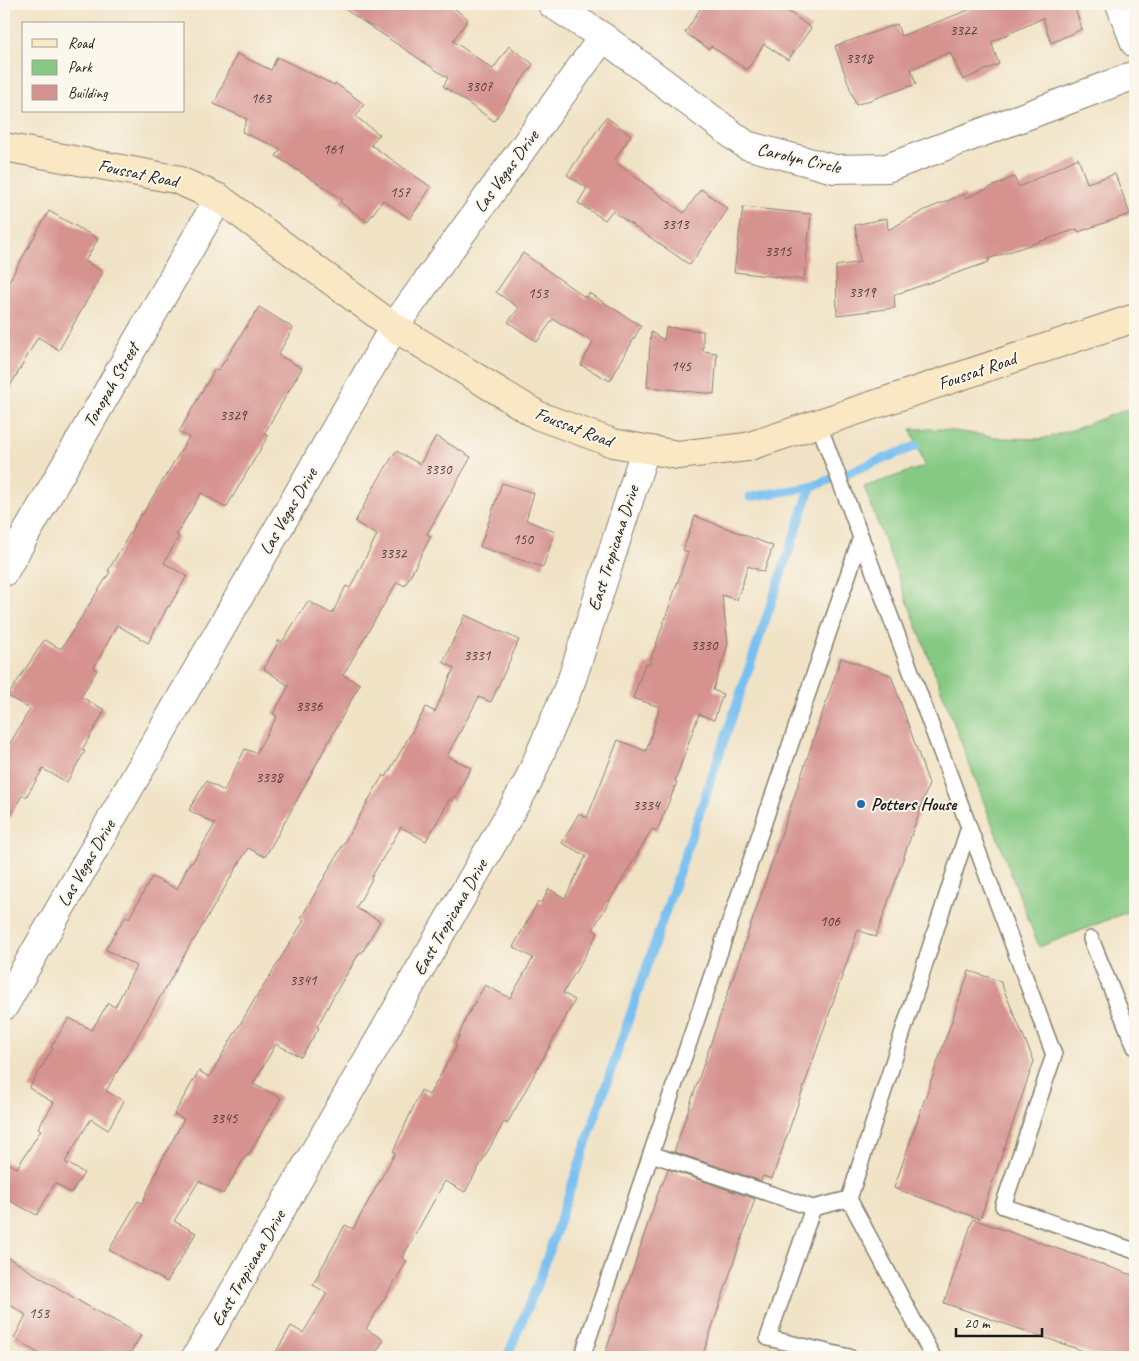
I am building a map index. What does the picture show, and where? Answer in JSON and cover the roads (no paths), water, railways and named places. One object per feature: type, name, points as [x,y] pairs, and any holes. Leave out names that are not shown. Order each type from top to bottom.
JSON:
[{"type":"main road","name":"Foussat Road","points":[[4,147],[175,179],[219,198],[394,327],[539,416],[614,443],[678,455],[747,447],[1135,318]]},
{"type":"street","name":"Carolyn Circle","points":[[552,4],[603,37],[746,146],[834,169],[887,168],[1135,75]]},
{"type":"street","points":[[1120,4],[1135,43]]},
{"type":"street","name":"Las Vegas Drive","points":[[4,1006],[394,327],[603,37]]},
{"type":"street","name":"Tonopah Street","points":[[4,572],[219,198]]},
{"type":"street","name":"East Tropicana Drive","points":[[196,1357],[528,782],[572,679],[645,450]]},
{"type":"lane","points":[[819,424],[1054,1055],[1003,1206],[1135,1251]]},
{"type":"lane","points":[[582,1357],[861,537]]},
{"type":"lane","points":[[933,1357],[850,1199],[969,827]]},
{"type":"lane","points":[[1091,939],[1135,1047]]},
{"type":"lane","points":[[651,1154],[813,1208],[850,1199]]},
{"type":"lane","points":[[813,1208],[768,1338],[849,1357]]},
{"type":"waterway","points":[[750,497],[811,487],[916,446]]},
{"type":"waterway","points":[[507,1357],[540,1278],[811,487]]},
{"type":"place","name":"Potters House","points":[[861,804]]}]
